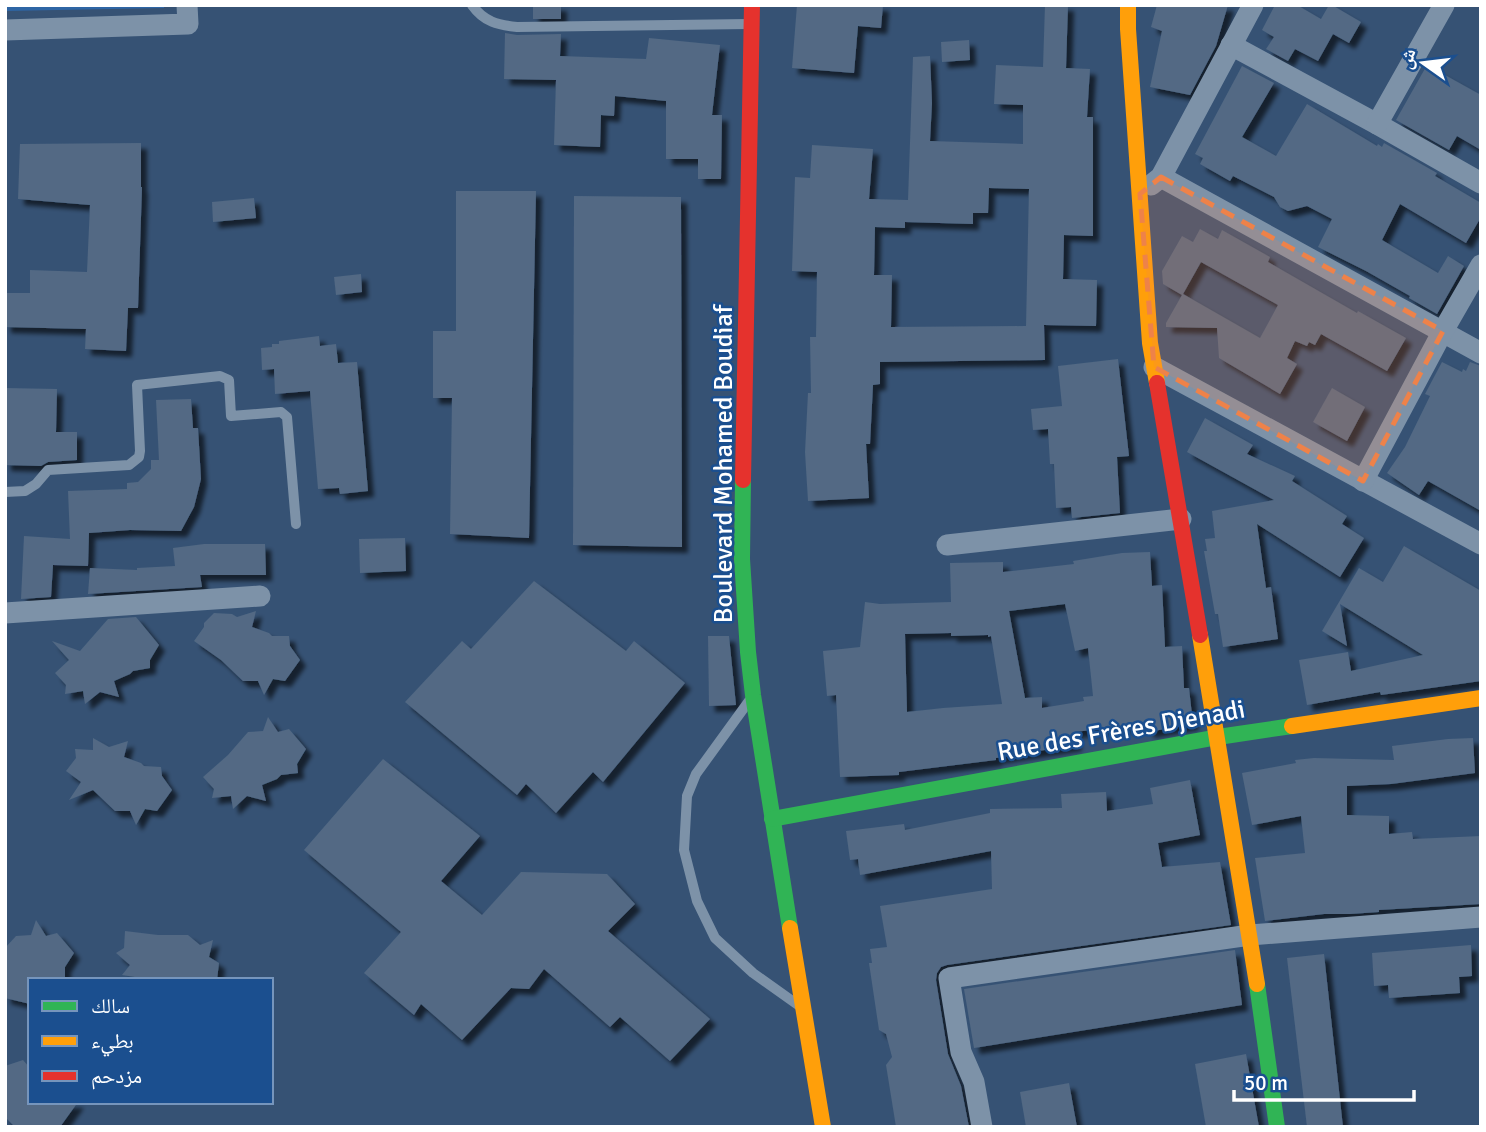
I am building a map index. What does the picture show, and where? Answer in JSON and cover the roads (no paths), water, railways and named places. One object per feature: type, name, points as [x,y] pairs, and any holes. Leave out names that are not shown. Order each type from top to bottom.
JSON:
[{"type":"street","points":[[5,30],[188,24],[187,5]]},
{"type":"street","name":"Boulevard Mohamed Boudiaf","points":[[752,5],[743,559],[748,652],[822,1127]]},
{"type":"street","points":[[1128,5],[1150,343],[1250,934],[1277,1127]]},
{"type":"street","points":[[1140,194],[1161,177],[1253,5]]},
{"type":"street","points":[[1377,124],[1444,5]]},
{"type":"street","points":[[1231,45],[1481,184]]},
{"type":"street","points":[[1161,177],[1481,353]]},
{"type":"street","points":[[1363,481],[1481,265]]},
{"type":"street","points":[[1154,367],[1481,544]]},
{"type":"street","points":[[947,545],[1181,519]]},
{"type":"street","points":[[5,613],[260,596]]},
{"type":"street","name":"Rue des Frères Djenadi","points":[[772,819],[1218,737],[1481,698]]},
{"type":"street","points":[[982,1127],[974,1082],[961,1052],[949,978],[1250,934],[1481,917]]},
{"type":"lane","points":[[472,5],[477,13],[496,24],[517,27],[752,24]]},
{"type":"lane","points":[[5,492],[25,491],[36,484],[48,470],[129,465],[139,457],[140,451],[136,385],[220,376],[229,380],[231,416],[281,412],[287,417],[296,524]]},
{"type":"lane","points":[[753,695],[696,774],[687,796],[684,850],[697,901],[715,938],[753,973],[803,1009]]}]
